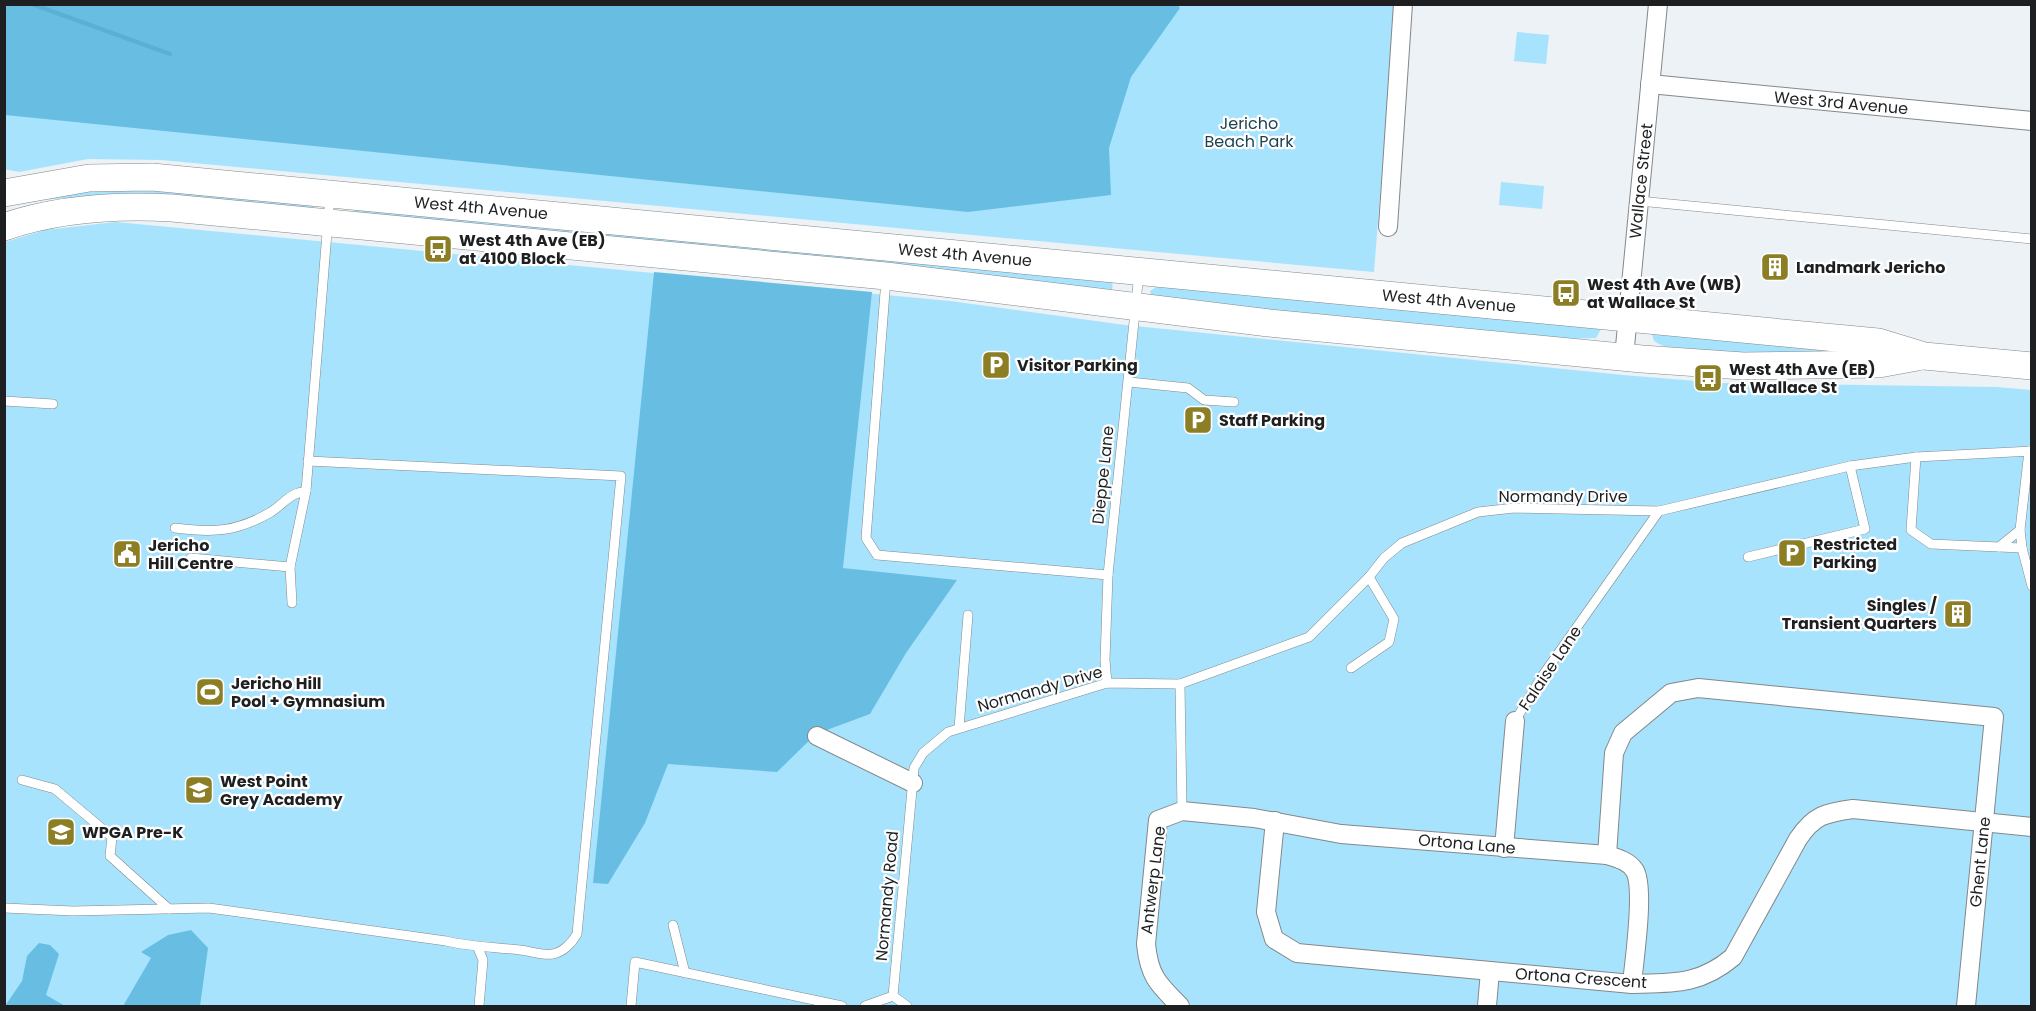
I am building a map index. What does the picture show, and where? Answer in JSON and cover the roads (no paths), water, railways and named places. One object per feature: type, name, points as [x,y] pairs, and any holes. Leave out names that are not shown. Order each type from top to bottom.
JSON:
[{"type":"main road","name":"West 4th Avenue","points":[[4,193],[89,178],[152,177],[1878,342],[1924,356],[2031,366]]},
{"type":"main road","name":"West 4th Avenue","points":[[4,226],[75,211],[124,205],[327,222],[886,276],[1136,307],[1624,357],[1743,366],[1879,364],[1924,356]]},
{"type":"street","points":[[1388,227],[1403,4]]},
{"type":"street","name":"Wallace Street","points":[[1624,357],[1658,4]]},
{"type":"street","name":"West 3rd Avenue","points":[[1650,84],[2031,121]]},
{"type":"street","name":"Ghent Lane","points":[[1607,855],[1614,753],[1618,741],[1623,733],[1677,691],[1698,688],[1994,717],[1966,1006]]},
{"type":"street","name":"Falaise Lane","points":[[1504,848],[1515,721]]},
{"type":"street","points":[[817,736],[914,776]]},
{"type":"street","name":"Ortona Crescent","points":[[1275,821],[1266,912],[1274,939],[1297,953],[1632,984],[1686,983],[1716,971],[1733,957],[1809,822],[1827,813],[1853,809],[2031,827]]},
{"type":"street","name":"Ortona Lane","points":[[1182,811],[1275,821],[1341,834],[1607,855],[1624,861],[1635,871],[1639,890],[1632,984]]},
{"type":"street","name":"Antwerp Lane","points":[[1180,1006],[1155,981],[1148,963],[1146,944],[1158,820],[1182,811]]},
{"type":"street","points":[[1487,1006],[1490,971]]},
{"type":"lane","points":[[292,603],[290,567],[306,491],[330,194]]},
{"type":"lane","points":[[1639,201],[2031,239]]},
{"type":"lane","name":"Dieppe Lane","points":[[1107,683],[1105,660],[1108,575],[1140,271]]},
{"type":"lane","points":[[886,276],[866,538],[878,555],[1108,575]]},
{"type":"lane","points":[[1129,382],[1188,388],[1204,400],[1234,402]]},
{"type":"lane","points":[[4,401],[53,404]]},
{"type":"lane","points":[[2030,451],[2020,530],[2031,586]]},
{"type":"lane","name":"Normandy Drive","points":[[914,776],[923,753],[948,732],[958,728],[1107,683],[1180,684],[1310,637],[1369,577],[1384,558],[1402,543],[1478,512],[1514,508],[1659,511],[1850,466],[1916,457],[2030,451]]},
{"type":"lane","points":[[1916,457],[1911,531],[1931,543],[2022,548]]},
{"type":"lane","points":[[4,908],[63,911],[209,908],[446,941],[478,948],[555,954],[569,945],[577,934],[621,476],[308,461]]},
{"type":"lane","points":[[1748,557],[1864,529],[1850,466]]},
{"type":"lane","points":[[175,528],[221,532],[272,511],[292,494],[306,491]]},
{"type":"lane","name":"Falaise Lane","points":[[1515,721],[1543,675],[1659,511]]},
{"type":"lane","points":[[1999,547],[2020,530]]},
{"type":"lane","points":[[191,558],[290,567]]},
{"type":"lane","points":[[1351,668],[1389,642],[1392,631],[1394,619],[1369,577]]},
{"type":"lane","points":[[958,728],[968,615]]},
{"type":"lane","name":"Antwerp Lane","points":[[1180,684],[1182,811]]},
{"type":"lane","name":"Normandy Road","points":[[893,996],[914,776]]},
{"type":"lane","points":[[22,780],[55,789],[112,837],[110,856],[169,909]]},
{"type":"lane","points":[[673,925],[685,973]]},
{"type":"lane","points":[[478,948],[483,960],[479,1006]]},
{"type":"lane","points":[[631,1006],[635,962],[842,1006]]},
{"type":"lane","points":[[864,1006],[893,996],[907,1006]]},
{"type":"waterway","points":[[32,4],[170,54]]},
{"type":"place","name":"West 4th Ave (EB) at 4100 Block","points":[[438,249]]},
{"type":"place","name":"Landmark Jericho","points":[[1775,267]]},
{"type":"place","name":"West 4th Ave (WB) at Wallace St","points":[[1566,293]]},
{"type":"place","name":"Visitor Parking","points":[[996,365]]},
{"type":"place","name":"West 4th Ave (EB) at Wallace St","points":[[1708,378]]},
{"type":"place","name":"Staff Parking","points":[[1198,420]]},
{"type":"place","name":"Restricted Parking","points":[[1792,553]]},
{"type":"place","name":"Jericho Hill Centre","points":[[127,554]]},
{"type":"place","name":"Singles / Transient Quarters","points":[[1958,614]]},
{"type":"place","name":"Jericho Hill Pool + Gymnasium","points":[[210,692]]},
{"type":"place","name":"West Point Grey Academy","points":[[199,790]]},
{"type":"place","name":"WPGA Pre-K","points":[[61,832]]},
{"type":"park label","name":"Jericho Beach Park","points":[[1249,132]]}]
